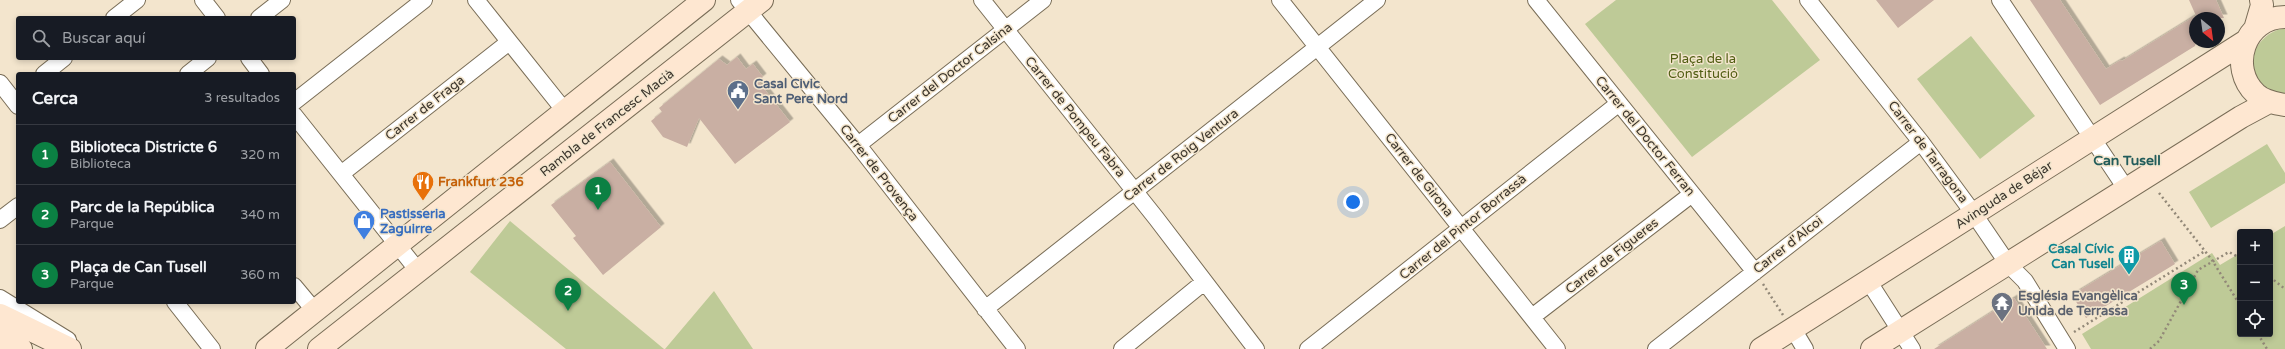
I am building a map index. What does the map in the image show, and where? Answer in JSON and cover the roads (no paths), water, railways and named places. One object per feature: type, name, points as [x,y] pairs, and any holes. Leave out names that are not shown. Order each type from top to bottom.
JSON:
[{"type":"main road","points":[[267,349],[564,110],[704,0]]},
{"type":"main road","points":[[2261,0],[2262,5],[2242,55],[2242,69],[2248,84],[2257,95],[2277,104]]},
{"type":"main road","name":"Rambla de Francesc Macià","points":[[319,349],[419,272],[750,4]]},
{"type":"main road","name":"Avinguda de Béjar","points":[[1762,349],[2093,138],[2250,35],[2267,20],[2285,17]]},
{"type":"main road","points":[[1872,349],[1906,340],[2008,264],[2241,117],[2277,104]]},
{"type":"main road","points":[[0,315],[70,349]]},
{"type":"main road","points":[[0,337],[21,349]]},
{"type":"street","points":[[117,16],[137,0]]},
{"type":"street","points":[[203,0],[215,16]]},
{"type":"street","points":[[262,16],[282,0]]},
{"type":"street","points":[[296,100],[424,0]]},
{"type":"street","points":[[476,0],[564,110]]},
{"type":"street","name":"Carrer de Pompeu Fabra","points":[[982,0],[1135,192],[1256,349]]},
{"type":"street","name":"Carrer del Doctor Calsina","points":[[858,145],[1042,0]]},
{"type":"street","name":"Carrer de Girona","points":[[1280,0],[1557,349]]},
{"type":"street","name":"Carrer de Roig Ventura","points":[[985,308],[1135,192],[1317,46],[1377,0]]},
{"type":"street","name":"Carrer del Doctor Ferran","points":[[1536,0],[1618,104],[1755,272]]},
{"type":"street","name":"Carrer de Tarragona","points":[[1808,0],[1921,142],[1974,214],[2008,264],[2025,281],[2067,342]]},
{"type":"street","points":[[2000,0],[2127,190]]},
{"type":"street","name":"Carrer de Provença","points":[[750,4],[1017,349]]},
{"type":"street","name":"Carrer de Fraga","points":[[341,174],[509,42]]},
{"type":"street","points":[[46,72],[62,60]]},
{"type":"street","points":[[190,72],[206,60]]},
{"type":"street","points":[[250,60],[260,72]]},
{"type":"street","points":[[0,83],[16,100]]},
{"type":"street","name":"Carrer del Pintor Borrassà","points":[[1308,349],[1618,104]]},
{"type":"street","points":[[296,118],[419,272]]},
{"type":"street","name":"Carrer d'Alcoi","points":[[1656,349],[1921,142]]},
{"type":"street","name":"Carrer de Figueres","points":[[1532,317],[1692,194]]},
{"type":"street","points":[[0,220],[16,208]]},
{"type":"street","points":[[1122,349],[1204,282]]},
{"type":"street","points":[[1869,282],[1906,340]]},
{"type":"street","points":[[296,288],[314,310]]},
{"type":"street","points":[[0,298],[52,328],[81,349]]},
{"type":"street","points":[[177,304],[212,349]]},
{"type":"street","points":[[1793,329],[1805,349]]},
{"type":"place","name":"Casal Civic Sant Pere Nord","points":[[738,110]]},
{"type":"place","name":"Frankfurt 236","points":[[423,202]]},
{"type":"place","name":"Biblioteca Districte 6","points":[[598,210]]},
{"type":"place","name":"Pastisseria Zaguirre","points":[[364,240]]},
{"type":"place","name":"Casal Cívic Can Tusell","points":[[2129,276]]},
{"type":"place","name":"Plaça de Can Tusell","points":[[2184,305]]},
{"type":"place","name":"Parc de la República","points":[[568,311]]},
{"type":"place","name":"Església Evangèlica Unida de Terrassa","points":[[2002,322]]},
{"type":"district","name":"Can Tusell","points":[[2127,160]]},
{"type":"park label","name":"Plaça de la Constitució","points":[[1703,66]]}]
